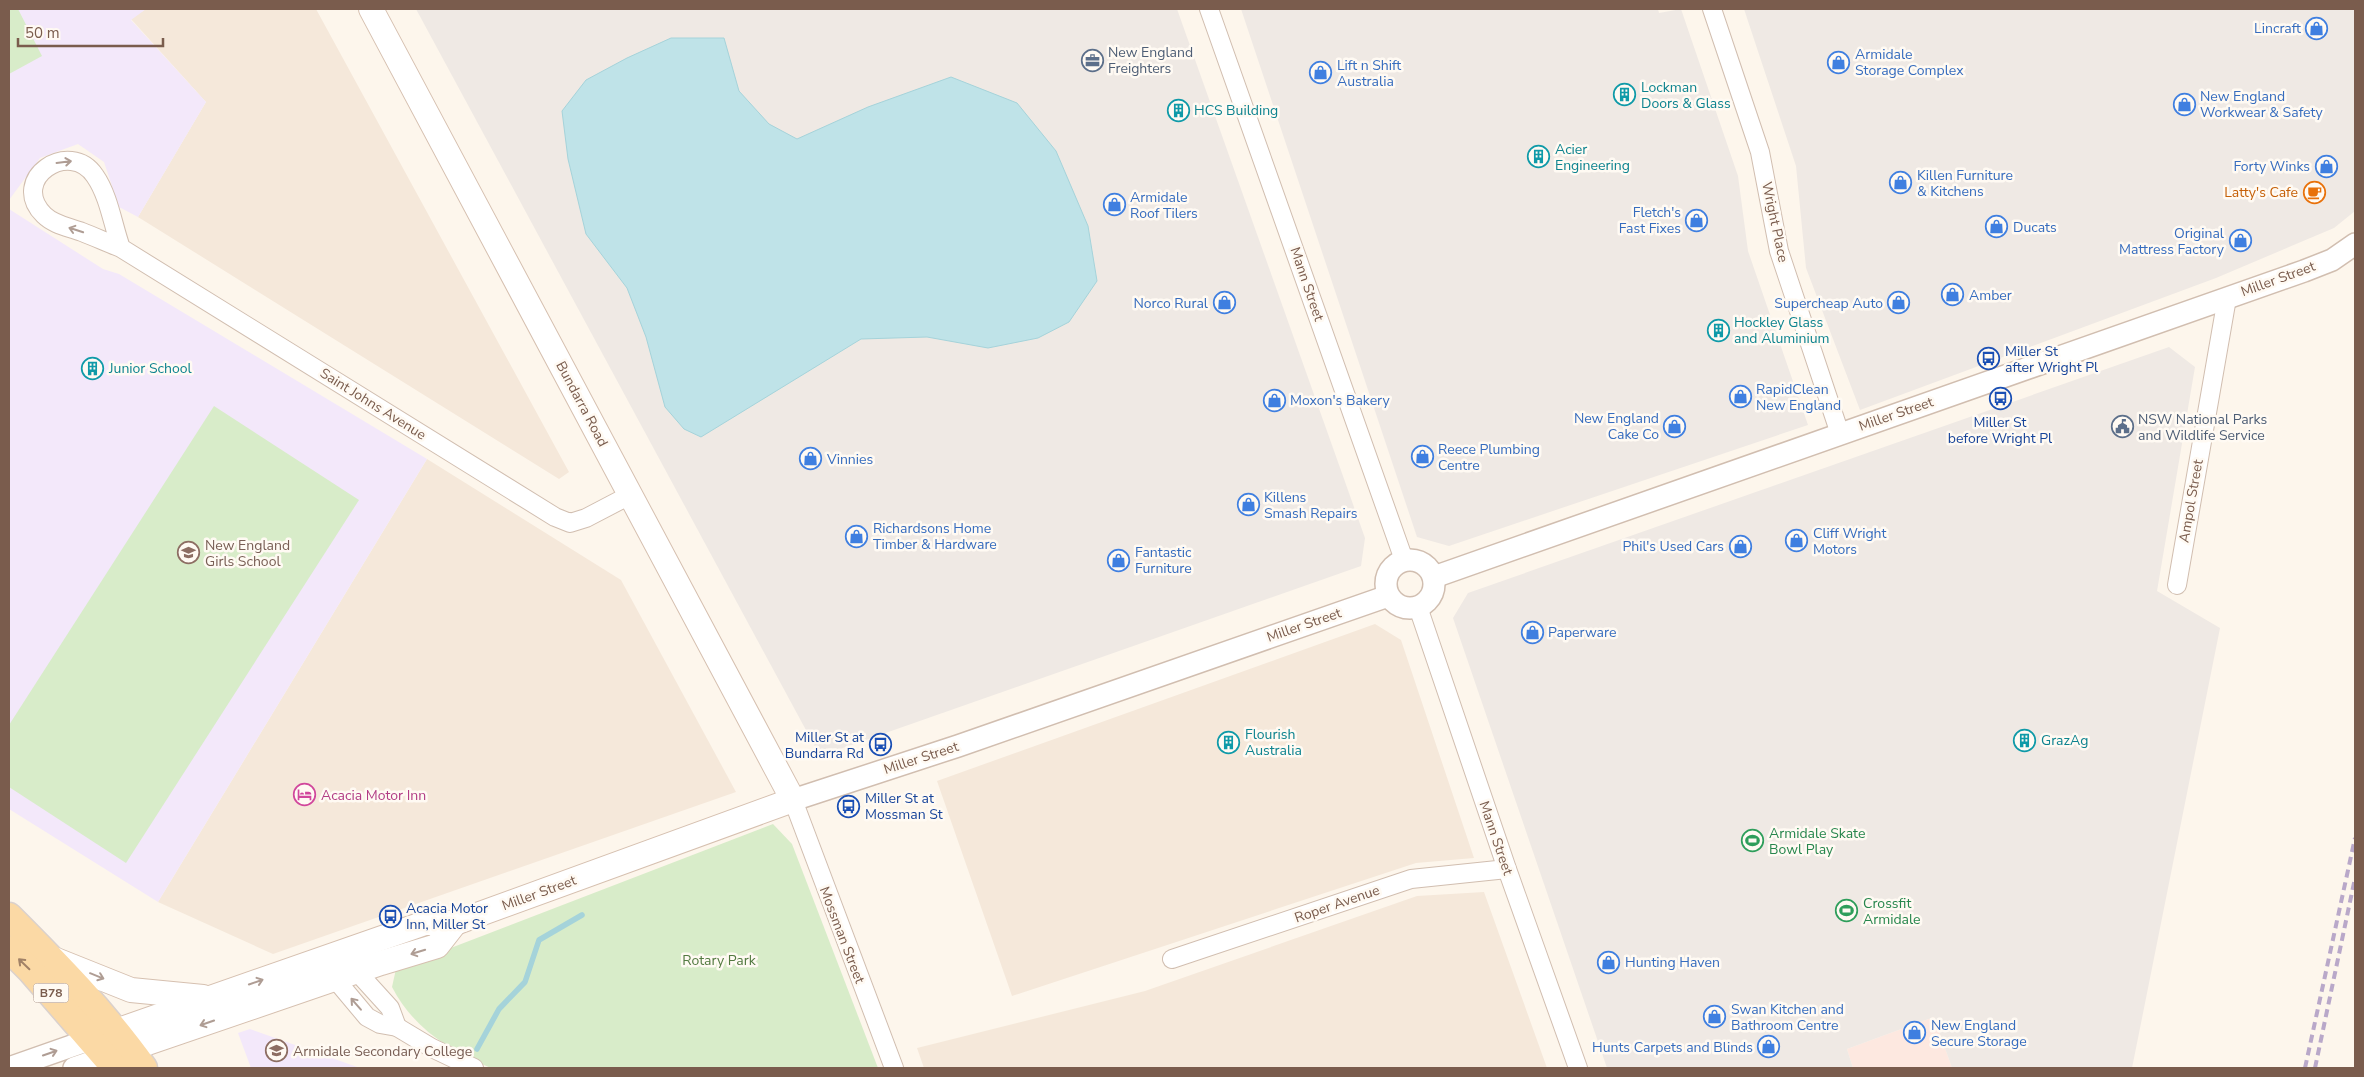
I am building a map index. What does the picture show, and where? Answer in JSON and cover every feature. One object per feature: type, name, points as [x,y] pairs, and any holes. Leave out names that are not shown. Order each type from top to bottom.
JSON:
[{"type":"main road","name":"Bundarra Road","points":[[370,9],[793,800]]},
{"type":"main road","name":"Miller Street","points":[[117,1052],[210,998],[424,922],[455,923],[793,800]]},
{"type":"main road","name":"B78","points":[[9,916],[51,958],[117,1052]]},
{"type":"main road","points":[[117,1052],[437,946],[455,923]]},
{"type":"main road","name":"B78","points":[[9,949],[117,1052]]},
{"type":"main road","points":[[51,958],[132,990],[210,998]]},
{"type":"street","name":"Mann Street","points":[[1209,9],[1404,560]]},
{"type":"street","name":"Wright Place","points":[[1712,9],[1760,152],[1779,251],[1840,434]]},
{"type":"street","name":"Saint Johns Avenue","points":[[121,248],[95,176],[84,165],[71,160],[57,162],[44,169],[35,180],[32,192],[37,206],[45,216],[58,224],[121,248],[555,517],[570,523],[586,518],[630,495]]},
{"type":"street","name":"Miller Street","points":[[1434,577],[2227,298],[2332,260],[2355,244]]},
{"type":"street","name":"Ampol Street","points":[[2177,585],[2227,298]]},
{"type":"street","points":[[1414,559],[1422,562],[1434,577],[1435,586],[1432,595],[1426,603],[1418,607],[1401,607],[1388,596],[1385,585],[1387,574],[1394,565],[1404,560],[1414,559]]},
{"type":"street","name":"Miller Street","points":[[793,800],[958,746],[1388,596]]},
{"type":"street","name":"Mann Street","points":[[1418,607],[1507,869],[1578,1068]]},
{"type":"street","name":"Mossman Street","points":[[793,800],[894,1068]]},
{"type":"street","name":"Roper Avenue","points":[[1172,959],[1411,879],[1507,869]]},
{"type":"street","points":[[333,955],[346,977],[390,1008],[397,1027],[432,1048],[474,1068]]},
{"type":"street","points":[[9,1068],[117,1052]]},
{"type":"street","points":[[74,1068],[117,1052]]},
{"type":"shaded area","points":[[9,9],[146,9],[131,20],[206,102],[138,217],[119,207],[104,162],[78,144],[40,158],[9,200]]},
{"type":"shaded area","points":[[146,9],[316,9],[569,472],[559,479],[138,217],[206,102],[131,19]]},
{"type":"shaded area","points":[[416,9],[1177,9],[1365,538],[1361,566],[820,756]]},
{"type":"shaded area","points":[[1241,9],[1658,9],[1659,13],[1681,9],[1738,176],[1748,251],[1808,425],[1449,546],[1417,537]]},
{"type":"shaded area","points":[[1744,9],[2355,9],[2355,211],[2334,228],[2216,278],[1860,410],[1806,268],[1796,166]]},
{"type":"shaded area","name":"New England Girls School","points":[[9,209],[103,269],[119,274],[427,459],[158,902],[9,809]]},
{"type":"shaded area","points":[[2169,347],[2195,367],[2157,591],[2220,628],[2132,1068],[1952,1068],[1934,1017],[1847,1049],[1853,1068],[1607,1068],[1453,618],[1468,593]]},
{"type":"shaded area","points":[[427,459],[621,580],[736,792],[273,954],[158,902]]},
{"type":"shaded area","points":[[1375,624],[1401,640],[1474,858],[1416,863],[1012,996],[937,781]]},
{"type":"shaded area","points":[[1484,892],[1547,1068],[924,1068],[917,1048],[1145,991],[1417,896]]},
{"type":"shaded area","name":"New England Secure Storage","points":[[1934,1017],[1952,1068],[1853,1068],[1847,1049]]},
{"type":"shaded area","name":"Armidale Secondary College","points":[[250,1029],[360,1068],[251,1068],[238,1033]]},
{"type":"green space","points":[[9,9],[18,9],[42,56],[9,74]]},
{"type":"green space","points":[[214,406],[359,500],[126,863],[9,787],[9,725]]},
{"type":"green space","name":"Rotary Park","points":[[773,824],[792,844],[878,1068],[491,1068],[461,1054],[434,1036],[411,1015],[392,987],[396,969]]},
{"type":"water","points":[[671,38],[724,38],[739,91],[769,124],[797,139],[868,107],[951,77],[1017,103],[1056,151],[1088,226],[1097,281],[1069,322],[1038,338],[988,348],[927,337],[861,339],[701,437],[684,429],[665,407],[646,337],[627,288],[586,234],[568,159],[562,111],[586,80],[627,58]]},
{"type":"waterway","points":[[477,1049],[499,1009],[525,982],[539,940],[582,915]]},
{"type":"railway","points":[[2305,1068],[2355,838]]},
{"type":"railway","points":[[2315,1068],[2355,878]]},
{"type":"place","name":"Lincraft","points":[[2317,28]]},
{"type":"place","name":"New England Freighters","points":[[1092,60]]},
{"type":"place","name":"Armidale Storage Complex","points":[[1839,62]]},
{"type":"place","name":"Lift n Shift Australia","points":[[1321,73]]},
{"type":"place","name":"Lockman Doors & Glass","points":[[1625,95]]},
{"type":"place","name":"New England Workwear & Safety","points":[[2184,104]]},
{"type":"place","name":"HCS Building","points":[[1178,110]]},
{"type":"place","name":"Acier Engineering","points":[[1539,157]]},
{"type":"place","name":"Forty Winks","points":[[2326,166]]},
{"type":"place","name":"Killen Furniture & Kitchens","points":[[1901,183]]},
{"type":"place","name":"Latty's Cafe","points":[[2314,192]]},
{"type":"place","name":"Armidale Roof Tilers","points":[[1114,205]]},
{"type":"place","name":"Fletch's Fast Fixes","points":[[1697,220]]},
{"type":"place","name":"Ducats","points":[[1997,227]]},
{"type":"place","name":"Original Mattress Factory","points":[[2240,241]]},
{"type":"place","name":"Amber","points":[[1953,295]]},
{"type":"place","name":"Norco Rural","points":[[1224,303]]},
{"type":"place","name":"Supercheap Auto","points":[[1899,303]]},
{"type":"place","name":"Hockley Glass and Aluminium","points":[[1718,330]]},
{"type":"place","name":"Miller St after Wright Pl","points":[[1989,359]]},
{"type":"place","name":"Junior School","points":[[93,368]]},
{"type":"place","name":"RapidClean New England","points":[[1740,397]]},
{"type":"place","name":"Miller St before Wright Pl","points":[[2000,399]]},
{"type":"place","name":"Moxon's Bakery","points":[[1274,400]]},
{"type":"place","name":"New England Cake Co","points":[[1675,426]]},
{"type":"place","name":"NSW National Parks and Wildlife Service","points":[[2122,427]]},
{"type":"place","name":"Reece Plumbing Centre","points":[[1422,457]]},
{"type":"place","name":"Vinnies","points":[[811,459]]},
{"type":"place","name":"Killens Smash Repairs","points":[[1248,505]]},
{"type":"place","name":"Richardsons Home Timber & Hardware","points":[[857,536]]},
{"type":"place","name":"Cliff Wright Motors","points":[[1797,541]]},
{"type":"place","name":"Phil's Used Cars","points":[[1740,546]]},
{"type":"place","name":"New England Girls School","points":[[189,553]]},
{"type":"place","name":"Fantastic Furniture","points":[[1119,560]]},
{"type":"place","name":"Paperware","points":[[1532,632]]},
{"type":"place","name":"GrazAg","points":[[2025,740]]},
{"type":"place","name":"Flourish Australia","points":[[1229,742]]},
{"type":"place","name":"Miller St at Bundarra Rd","points":[[880,745]]},
{"type":"place","name":"Acacia Motor Inn","points":[[305,795]]},
{"type":"place","name":"Miller St at Mossman St","points":[[849,806]]},
{"type":"place","name":"Armidale Skate Bowl Play","points":[[1753,841]]},
{"type":"place","name":"Crossfit Armidale","points":[[1847,911]]},
{"type":"place","name":"Acacia Motor Inn, Miller St","points":[[390,916]]},
{"type":"place","name":"Hunting Haven","points":[[1609,962]]},
{"type":"place","name":"Swan Kitchen and Bathroom Centre","points":[[1715,1017]]},
{"type":"place","name":"New England Secure Storage","points":[[1915,1033]]},
{"type":"place","name":"Hunts Carpets and Blinds","points":[[1769,1047]]},
{"type":"place","name":"Armidale Secondary College","points":[[277,1051]]}]
